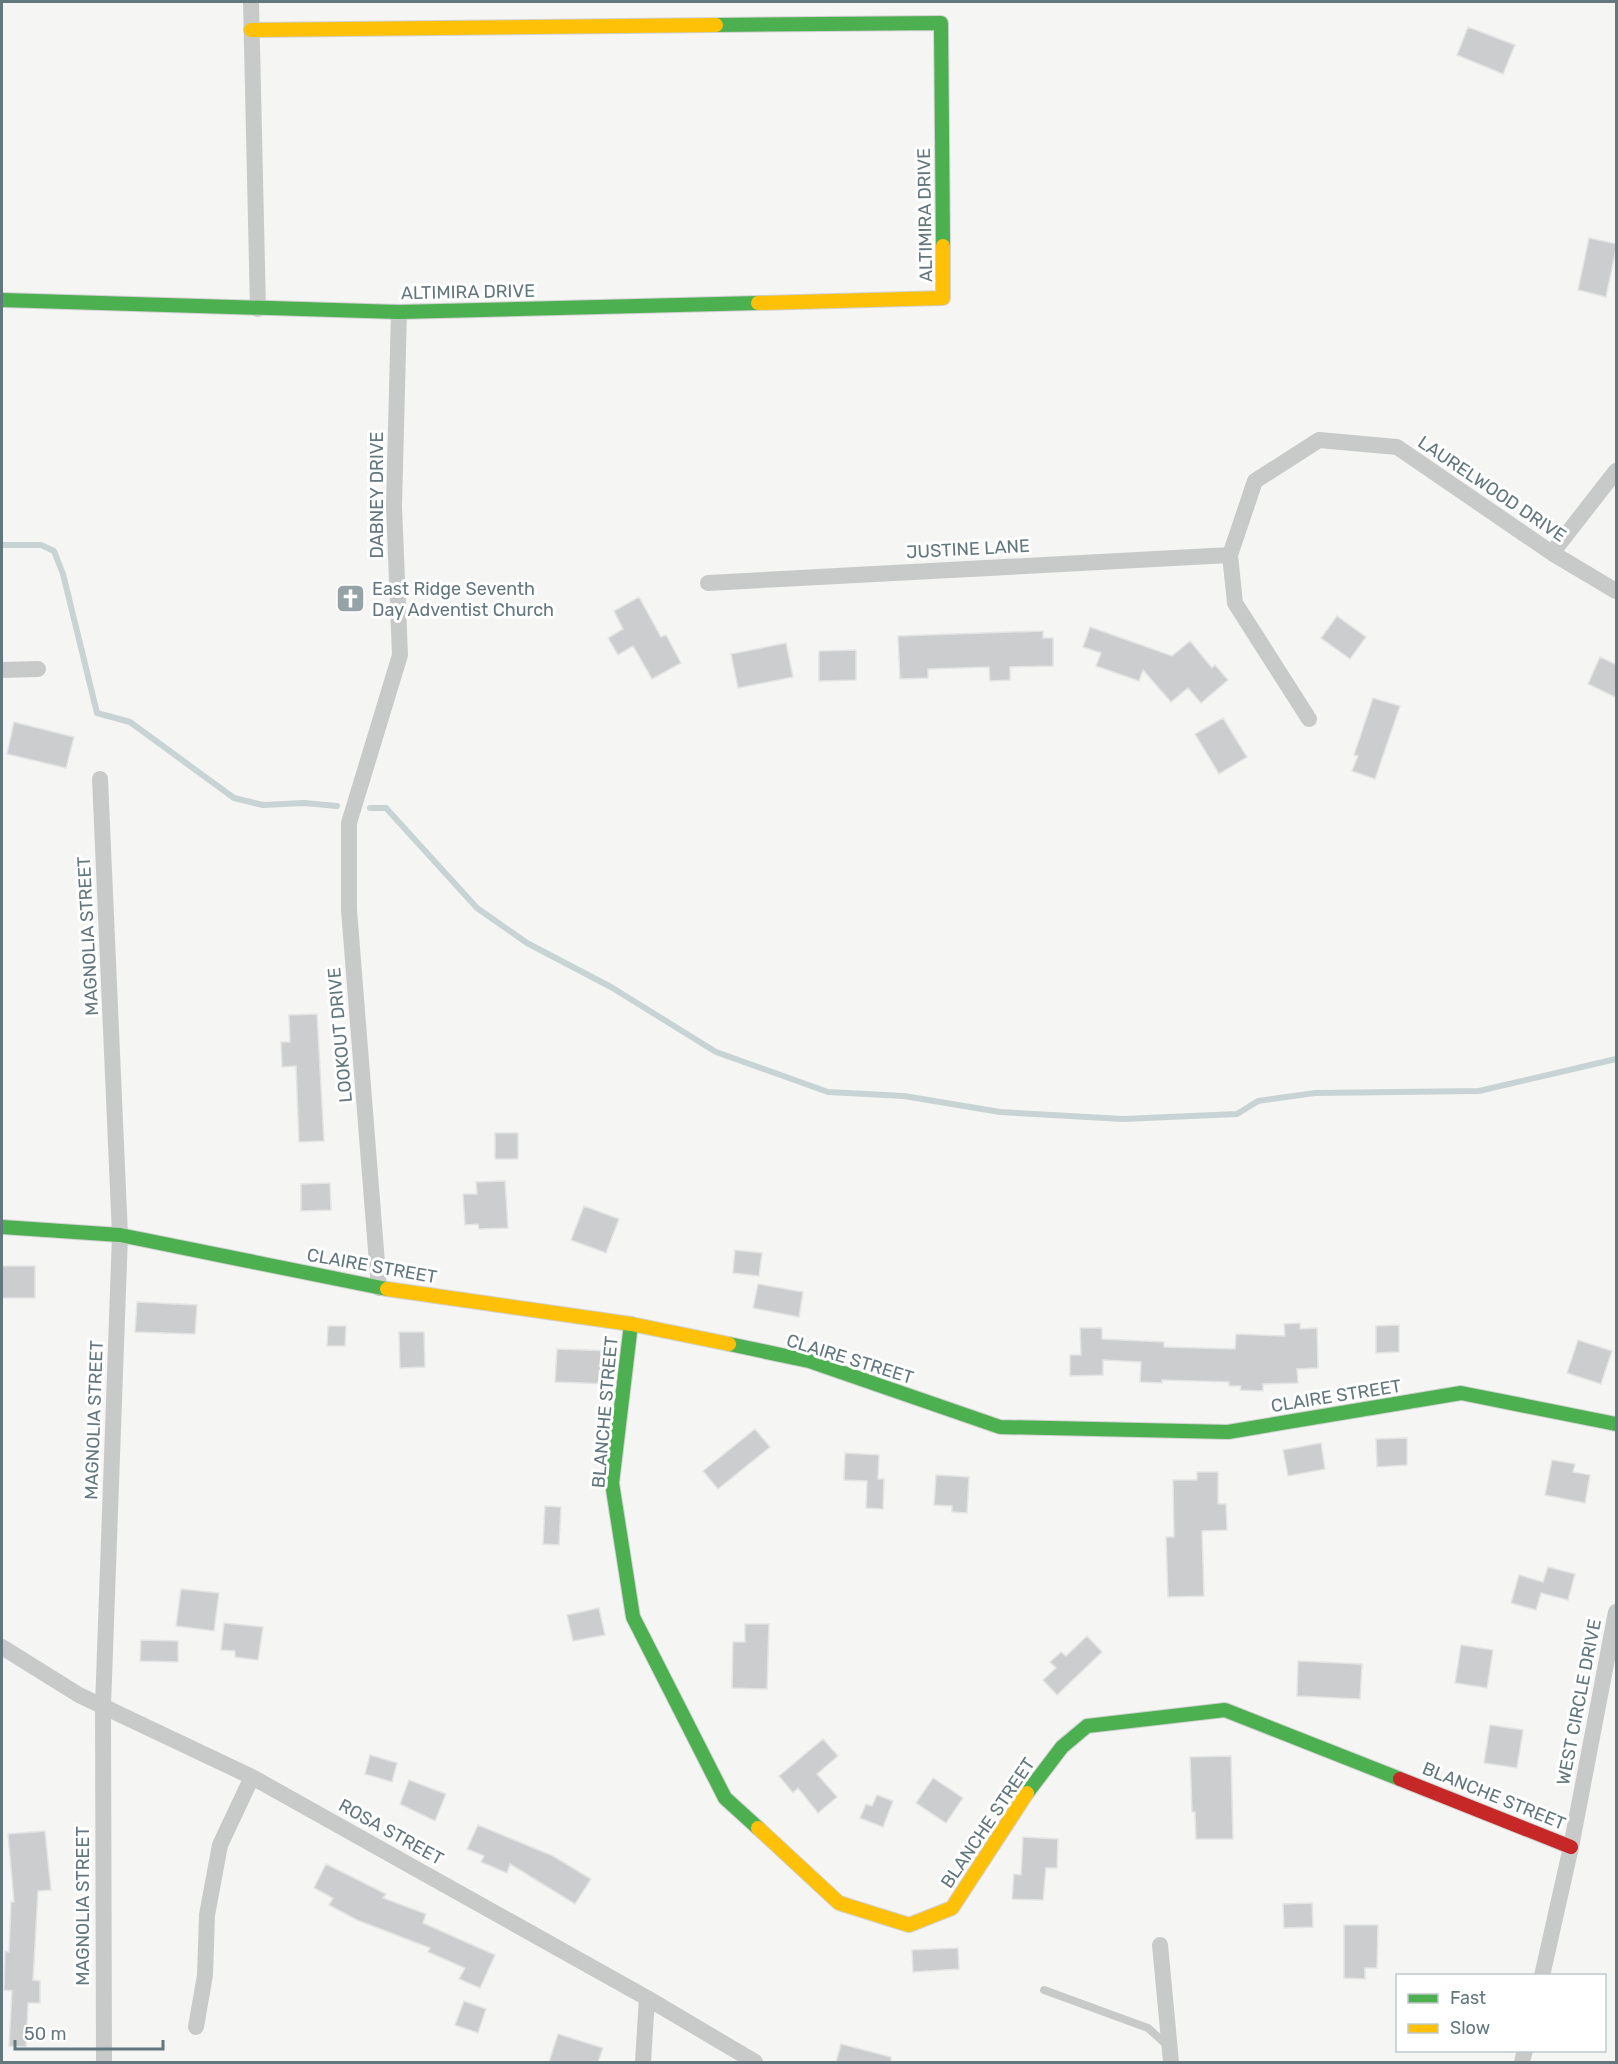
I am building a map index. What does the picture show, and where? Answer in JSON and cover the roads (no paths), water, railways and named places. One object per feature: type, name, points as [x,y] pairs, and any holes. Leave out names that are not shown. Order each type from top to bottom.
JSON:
[{"type":"street","points":[[251,2],[258,309]]},
{"type":"street","name":"ALTIMIRA DRIVE","points":[[2,300],[399,312],[943,298],[941,24],[251,30]]},
{"type":"street","name":"DABNEY DRIVE","points":[[361,780],[400,655],[394,506],[399,312]]},
{"type":"street","name":"LAURELWOOD DRIVE","points":[[1309,719],[1235,603],[1230,555],[1256,481],[1319,440],[1396,447],[1552,553],[1617,591]]},
{"type":"street","points":[[1552,553],[1617,471]]},
{"type":"street","name":"JUSTINE LANE","points":[[708,583],[1230,555]]},
{"type":"street","points":[[2,670],[38,669]]},
{"type":"street","name":"MAGNOLIA STREET","points":[[100,779],[120,1235],[103,1706],[104,2062]]},
{"type":"street","name":"LOOKOUT DRIVE","points":[[361,780],[349,823],[349,910],[379,1288]]},
{"type":"street","name":"CLAIRE STREET","points":[[2,1227],[120,1235],[379,1288],[631,1324],[809,1361],[1000,1427],[1228,1432],[1461,1393],[1617,1424]]},
{"type":"street","name":"BLANCHE STREET","points":[[631,1324],[612,1483],[633,1617],[724,1798],[839,1903],[909,1925],[952,1908],[1019,1803],[1062,1748],[1087,1726],[1225,1710],[1571,1847]]},
{"type":"street","name":"WEST CIRCLE DRIVE","points":[[1542,1974],[1571,1847],[1617,1612]]},
{"type":"street","name":"ROSA STREET","points":[[2,1647],[79,1695],[252,1777],[647,1998],[755,2062]]},
{"type":"street","points":[[196,2027],[205,1975],[207,1915],[220,1845],[252,1777]]},
{"type":"street","points":[[1160,1945],[1171,2056]]},
{"type":"street","points":[[644,2062],[647,1998]]},
{"type":"lane","points":[[1044,1990],[1148,2028],[1171,2056]]},
{"type":"waterway","points":[[2,545],[41,545],[54,551],[63,574],[97,713],[130,722],[234,798],[263,805],[304,803],[337,806]]},
{"type":"waterway","points":[[370,808],[386,808],[477,908],[527,943],[611,987],[716,1052],[828,1092],[904,1096],[1000,1112],[1123,1119],[1237,1114],[1258,1101],[1315,1093],[1479,1091],[1616,1059]]},
{"type":"place","name":"East Ridge Seventh Day Adventist Church","points":[[351,599]]}]
